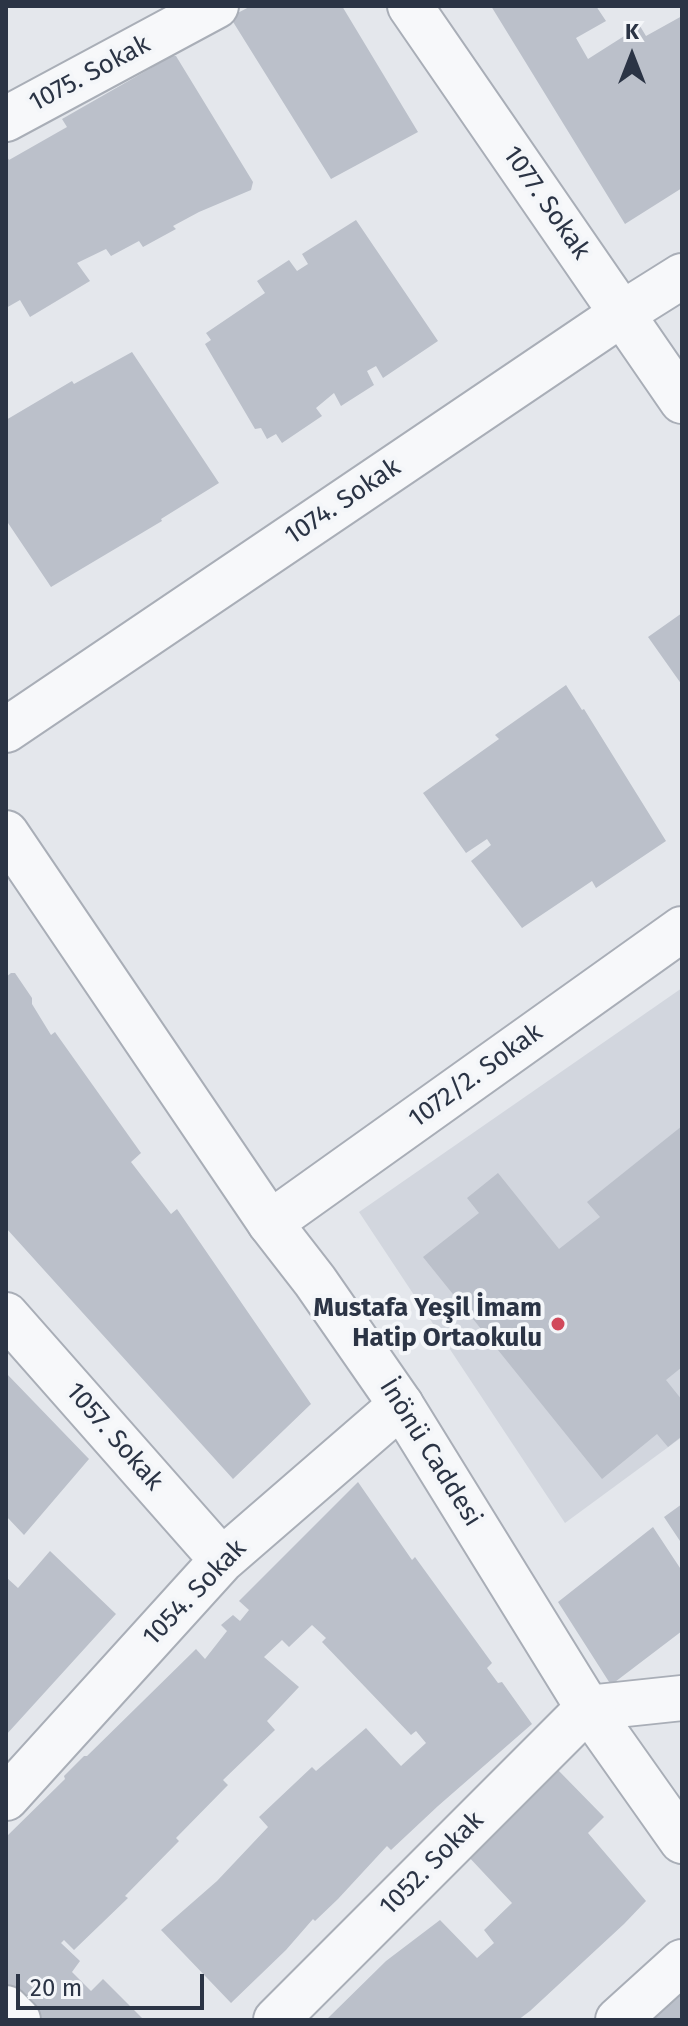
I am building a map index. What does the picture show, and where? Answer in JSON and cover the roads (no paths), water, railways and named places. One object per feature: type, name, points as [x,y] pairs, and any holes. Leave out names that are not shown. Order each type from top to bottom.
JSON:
[{"type":"street","name":"1075. Sokak","points":[[6,119],[216,6]]},
{"type":"street","name":"1077. Sokak","points":[[410,6],[682,401]]},
{"type":"street","name":"1074. Sokak","points":[[6,730],[682,276]]},
{"type":"street","name":"İnönü Caddesi","points":[[6,833],[270,1223],[315,1281],[401,1405],[588,1708],[682,1841]]},
{"type":"street","name":"1072/2. Sokak","points":[[270,1223],[682,929]]},
{"type":"street","name":"1057. Sokak","points":[[6,1315],[222,1560]]},
{"type":"street","name":"1054. Sokak","points":[[6,1797],[222,1560],[401,1405]]},
{"type":"street","points":[[588,1708],[682,1698]]},
{"type":"street","name":"1052. Sokak","points":[[276,2020],[588,1708]]},
{"type":"street","points":[[618,2020],[682,1962]]},
{"type":"street","points":[[6,2008],[18,2020]]},
{"type":"place","name":"Mustafa Yeşil İmam Hatip Ortaokulu","points":[[558,1324]]}]
